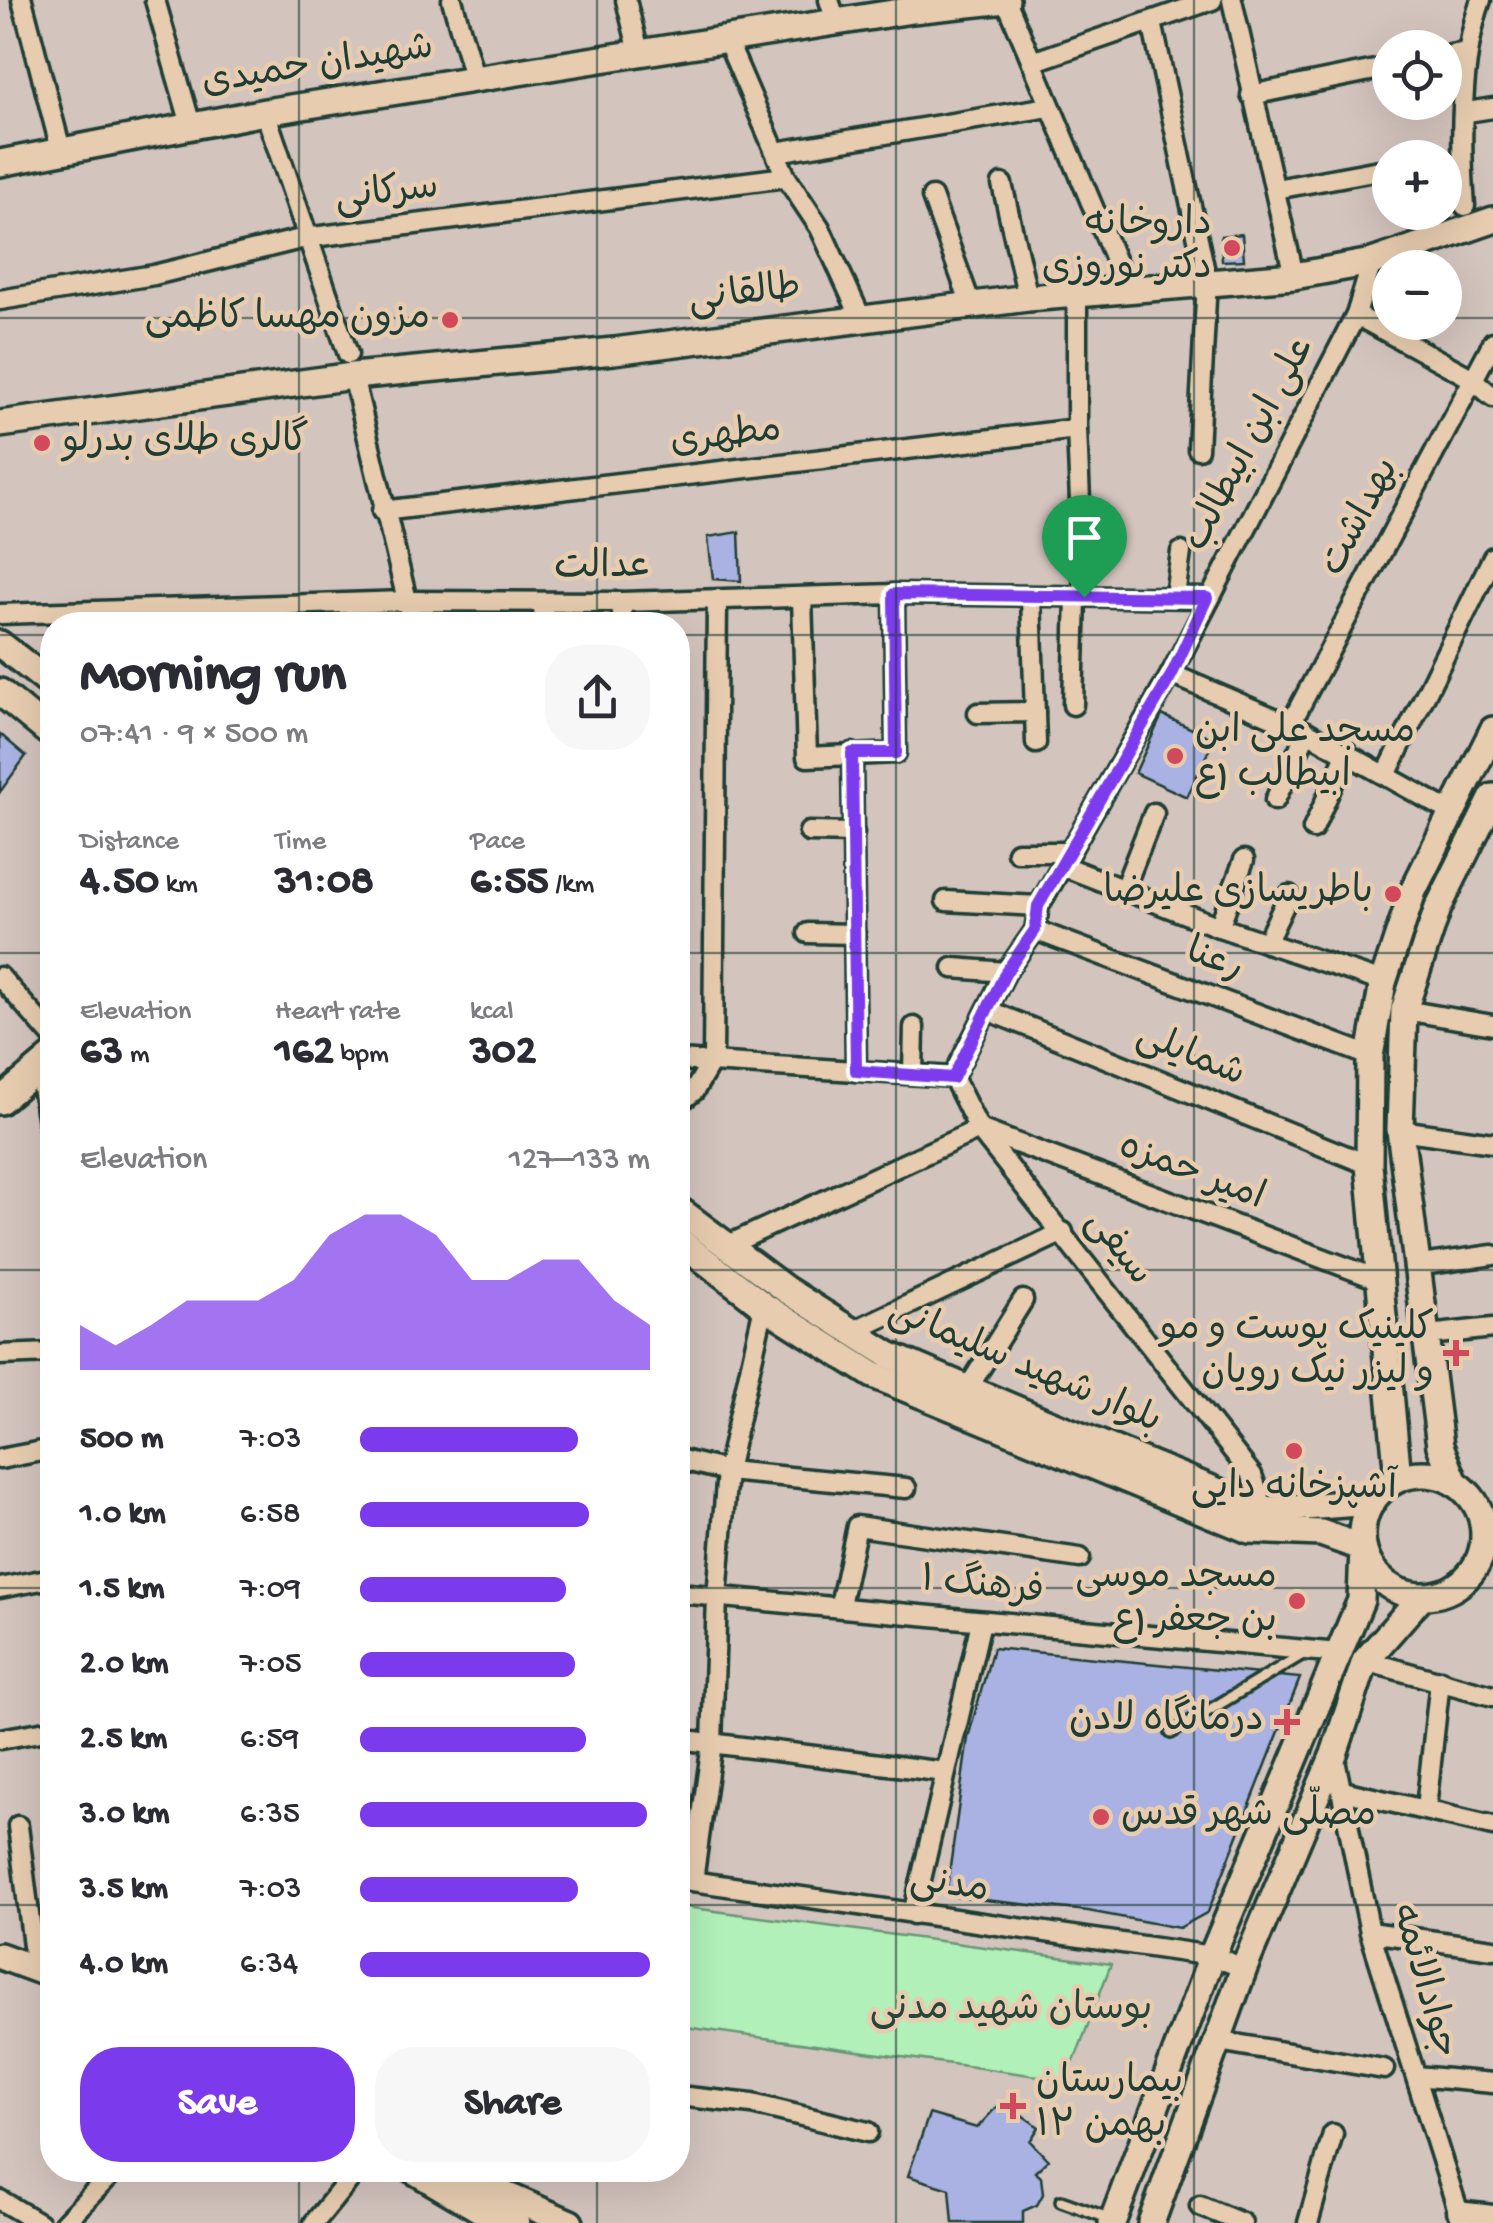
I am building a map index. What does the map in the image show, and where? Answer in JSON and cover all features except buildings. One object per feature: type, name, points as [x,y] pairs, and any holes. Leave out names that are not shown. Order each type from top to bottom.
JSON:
[{"type":"main road","name":"شهیدان حمیدی","points":[[0,164],[265,112],[726,38],[833,12],[1006,0]]},
{"type":"main road","name":"طالقانی","points":[[1407,250],[1493,220]]},
{"type":"main road","name":"طالقانی","points":[[0,424],[351,365],[614,350],[1028,298],[1077,298],[1127,288],[1294,276],[1372,262]]},
{"type":"main road","points":[[0,644],[40,675]]},
{"type":"main road","points":[[0,692],[40,725]]},
{"type":"main road","points":[[1398,1478],[1369,1165],[1370,1056],[1383,982],[1414,891],[1493,730]]},
{"type":"main road","points":[[1363,1548],[1370,1567],[1384,1582],[1401,1593],[1421,1597],[1456,1588],[1486,1562],[1482,1520],[1474,1501],[1455,1483],[1440,1446],[1428,1335],[1414,1266],[1400,1130],[1404,1010],[1438,908],[1483,834],[1493,797]]},
{"type":"main road","points":[[0,1101],[40,1069]]},
{"type":"main road","name":"بلوار شهید سلیمانی","points":[[690,1218],[851,1332],[889,1355],[968,1388],[1264,1510],[1372,1502]]},
{"type":"main road","name":"بلوار شهید سلیمانی","points":[[690,1249],[764,1306],[873,1375],[1249,1530],[1321,1532],[1363,1548]]},
{"type":"main road","points":[[1113,2221],[1212,1956],[1361,1600],[1365,1516],[1372,1502],[1398,1478],[1421,1474],[1455,1483]]},
{"type":"main road","points":[[1150,2223],[1244,1968],[1334,1754],[1366,1661],[1421,1597]]},
{"type":"main road","points":[[0,1956],[40,1971]]},
{"type":"main road","points":[[443,2182],[570,2223]]},
{"type":"main road","points":[[484,2198],[516,2223]]},
{"type":"street","points":[[22,0],[61,150]]},
{"type":"street","points":[[155,0],[191,125]]},
{"type":"street","points":[[452,0],[474,80]]},
{"type":"street","points":[[626,0],[639,52]]},
{"type":"street","points":[[1006,0],[1127,288]]},
{"type":"street","points":[[1032,62],[1212,0]]},
{"type":"street","points":[[1232,0],[1294,276]]},
{"type":"street","points":[[1458,140],[1466,112],[1466,52],[1482,0]]},
{"type":"street","points":[[1152,22],[1207,282],[1198,450]]},
{"type":"street","points":[[1470,31],[1493,22]]},
{"type":"street","points":[[726,38],[786,177],[820,228],[862,320]]},
{"type":"street","points":[[1462,53],[1466,52]]},
{"type":"street","points":[[1251,94],[1372,70]]},
{"type":"street","points":[[776,152],[1049,108]]},
{"type":"street","points":[[1466,112],[1493,108]]},
{"type":"street","points":[[265,112],[351,365],[382,511],[409,612]]},
{"type":"street","points":[[1276,189],[1372,171]]},
{"type":"street","name":"سرکانی","points":[[0,300],[154,275],[305,238],[786,177]]},
{"type":"street","points":[[1002,184],[1028,298]]},
{"type":"street","points":[[1462,194],[1465,206]]},
{"type":"street","points":[[932,198],[971,305]]},
{"type":"street","name":"علی ابن ابیطالب","points":[[953,1078],[1006,972],[1035,930],[1038,906],[1172,674],[1207,598],[1356,315],[1372,262]]},
{"type":"street","points":[[1073,705],[1080,597],[1077,298]]},
{"type":"street","points":[[1356,315],[1471,378],[1493,398]]},
{"type":"street","name":"بهداشت","points":[[1274,800],[1298,728],[1471,378],[1493,342]]},
{"type":"street","name":"مطهری","points":[[382,511],[1076,429]]},
{"type":"street","points":[[1175,596],[1181,552]]},
{"type":"street","points":[[1387,773],[1493,557]]},
{"type":"street","points":[[802,598],[807,757],[896,753],[894,594]]},
{"type":"street","name":"عدالت","points":[[62,612],[406,601],[621,602],[894,594],[1207,598]]},
{"type":"street","points":[[1032,597],[1036,743]]},
{"type":"street","points":[[690,1094],[713,1059],[716,600]]},
{"type":"street","points":[[621,602],[621,612]]},
{"type":"street","points":[[543,603],[543,612]]},
{"type":"street","name":"عدالت","points":[[0,614],[40,613]]},
{"type":"street","points":[[1172,674],[1348,752],[1451,812]]},
{"type":"street","points":[[978,713],[1035,712]]},
{"type":"street","points":[[1312,829],[1348,752]]},
{"type":"street","points":[[852,753],[856,1071]]},
{"type":"street","points":[[1124,889],[1154,813]]},
{"type":"street","points":[[809,832],[854,833]]},
{"type":"street","points":[[1017,852],[1066,859],[1124,889],[1219,927],[1383,982]]},
{"type":"street","points":[[1219,927],[1244,860]]},
{"type":"street","points":[[1266,943],[1289,895]]},
{"type":"street","points":[[946,901],[1038,906]]},
{"type":"street","name":"رعنا","points":[[1035,930],[1370,1056]]},
{"type":"street","points":[[808,933],[855,934]]},
{"type":"street","points":[[952,968],[1006,972]]},
{"type":"street","points":[[0,977],[40,1022]]},
{"type":"street","name":"شمایلی","points":[[986,1010],[1369,1165]]},
{"type":"street","points":[[1404,1010],[1493,1025]]},
{"type":"street","points":[[912,1074],[914,1027]]},
{"type":"street","points":[[690,1060],[953,1078]]},
{"type":"street","name":"سیفی","points":[[953,1078],[979,1129],[1252,1475],[1264,1510]]},
{"type":"street","points":[[726,1246],[979,1129]]},
{"type":"street","name":"امیر حمزه","points":[[979,1129],[1380,1280]]},
{"type":"street","points":[[1400,1130],[1493,1143]]},
{"type":"street","points":[[851,1332],[1063,1232]]},
{"type":"street","points":[[1414,1266],[1493,1254]]},
{"type":"street","points":[[968,1388],[1023,1300]]},
{"type":"street","points":[[690,1855],[712,1743],[716,1597],[727,1471],[764,1306]]},
{"type":"street","points":[[1428,1335],[1493,1328]]},
{"type":"street","points":[[0,1355],[40,1353]]},
{"type":"street","points":[[0,1459],[40,1451]]},
{"type":"street","points":[[690,1462],[727,1471],[906,1488]]},
{"type":"street","points":[[840,1605],[857,1526],[1080,1558]]},
{"type":"street","points":[[0,1588],[40,1580]]},
{"type":"street","name":"فرهنگ ۱","points":[[690,1594],[1339,1653]]},
{"type":"street","points":[[913,1914],[980,1622]]},
{"type":"street","points":[[1366,1661],[1493,1696]]},
{"type":"street","points":[[1426,1808],[1440,1680]]},
{"type":"street","points":[[0,1739],[40,1732]]},
{"type":"street","points":[[690,1740],[945,1772]]},
{"type":"street","name":"جوادالائمه","points":[[1334,1754],[1370,1932],[1460,2217]]},
{"type":"street","points":[[1343,1790],[1493,1826]]},
{"type":"street","points":[[18,1826],[40,1950]]},
{"type":"street","name":"مدنی","points":[[690,1881],[1212,1956],[1244,1968]]},
{"type":"street","points":[[1370,1932],[1493,1948]]},
{"type":"street","points":[[1218,2041],[1384,2068]]},
{"type":"street","points":[[1416,2076],[1493,2084]]},
{"type":"street","points":[[690,2097],[752,2104],[868,2132]]},
{"type":"street","points":[[1308,2223],[1333,2134]]},
{"type":"street","points":[[64,2223],[104,2182]]},
{"type":"street","points":[[314,2223],[347,2182]]},
{"type":"street","points":[[0,2200],[38,2223]]},
{"type":"street","points":[[1200,2206],[1242,2223]]},
{"type":"street","points":[[1460,2217],[1493,2215]]},
{"type":"lane","points":[[1171,1733],[1310,1650]]},
{"type":"lane","points":[[1060,2201],[1113,2221]]},
{"type":"green space","name":"بوستان شهید مدنی","points":[[690,1908],[1111,1964],[1067,2080],[690,2028]]},
{"type":"place","name":"داروخانه دکتر نوروزی","points":[[1232,248]]},
{"type":"place","name":"مزون مهسا کاظمی","points":[[450,320]]},
{"type":"place","name":"گالری طلای بدرلو","points":[[42,443]]},
{"type":"place","name":"مسجد علی ابن ابیطالب (ع","points":[[1175,756]]},
{"type":"place","name":"باطریسازی علیرضا","points":[[1393,894]]},
{"type":"place","name":"کلینیک پوست و مو و لیزر نیک رویان","points":[[1456,1353]]},
{"type":"place","name":"آشپزخانه دایی","points":[[1294,1451]]},
{"type":"place","name":"مسجد موسی بن جعفر (ع","points":[[1297,1601]]},
{"type":"place","name":"درمانگاه لادن","points":[[1287,1722]]},
{"type":"place","name":"مصلّی شهر قدس","points":[[1101,1817]]},
{"type":"place","name":"بیمارستان ۱۲ بهمن","points":[[1013,2106]]},
{"type":"route","points":[[894,594],[1084,597],[1207,598],[1172,674],[1038,906],[1035,930],[1006,972],[953,1078],[856,1071],[852,753],[896,753],[894,594]]}]
